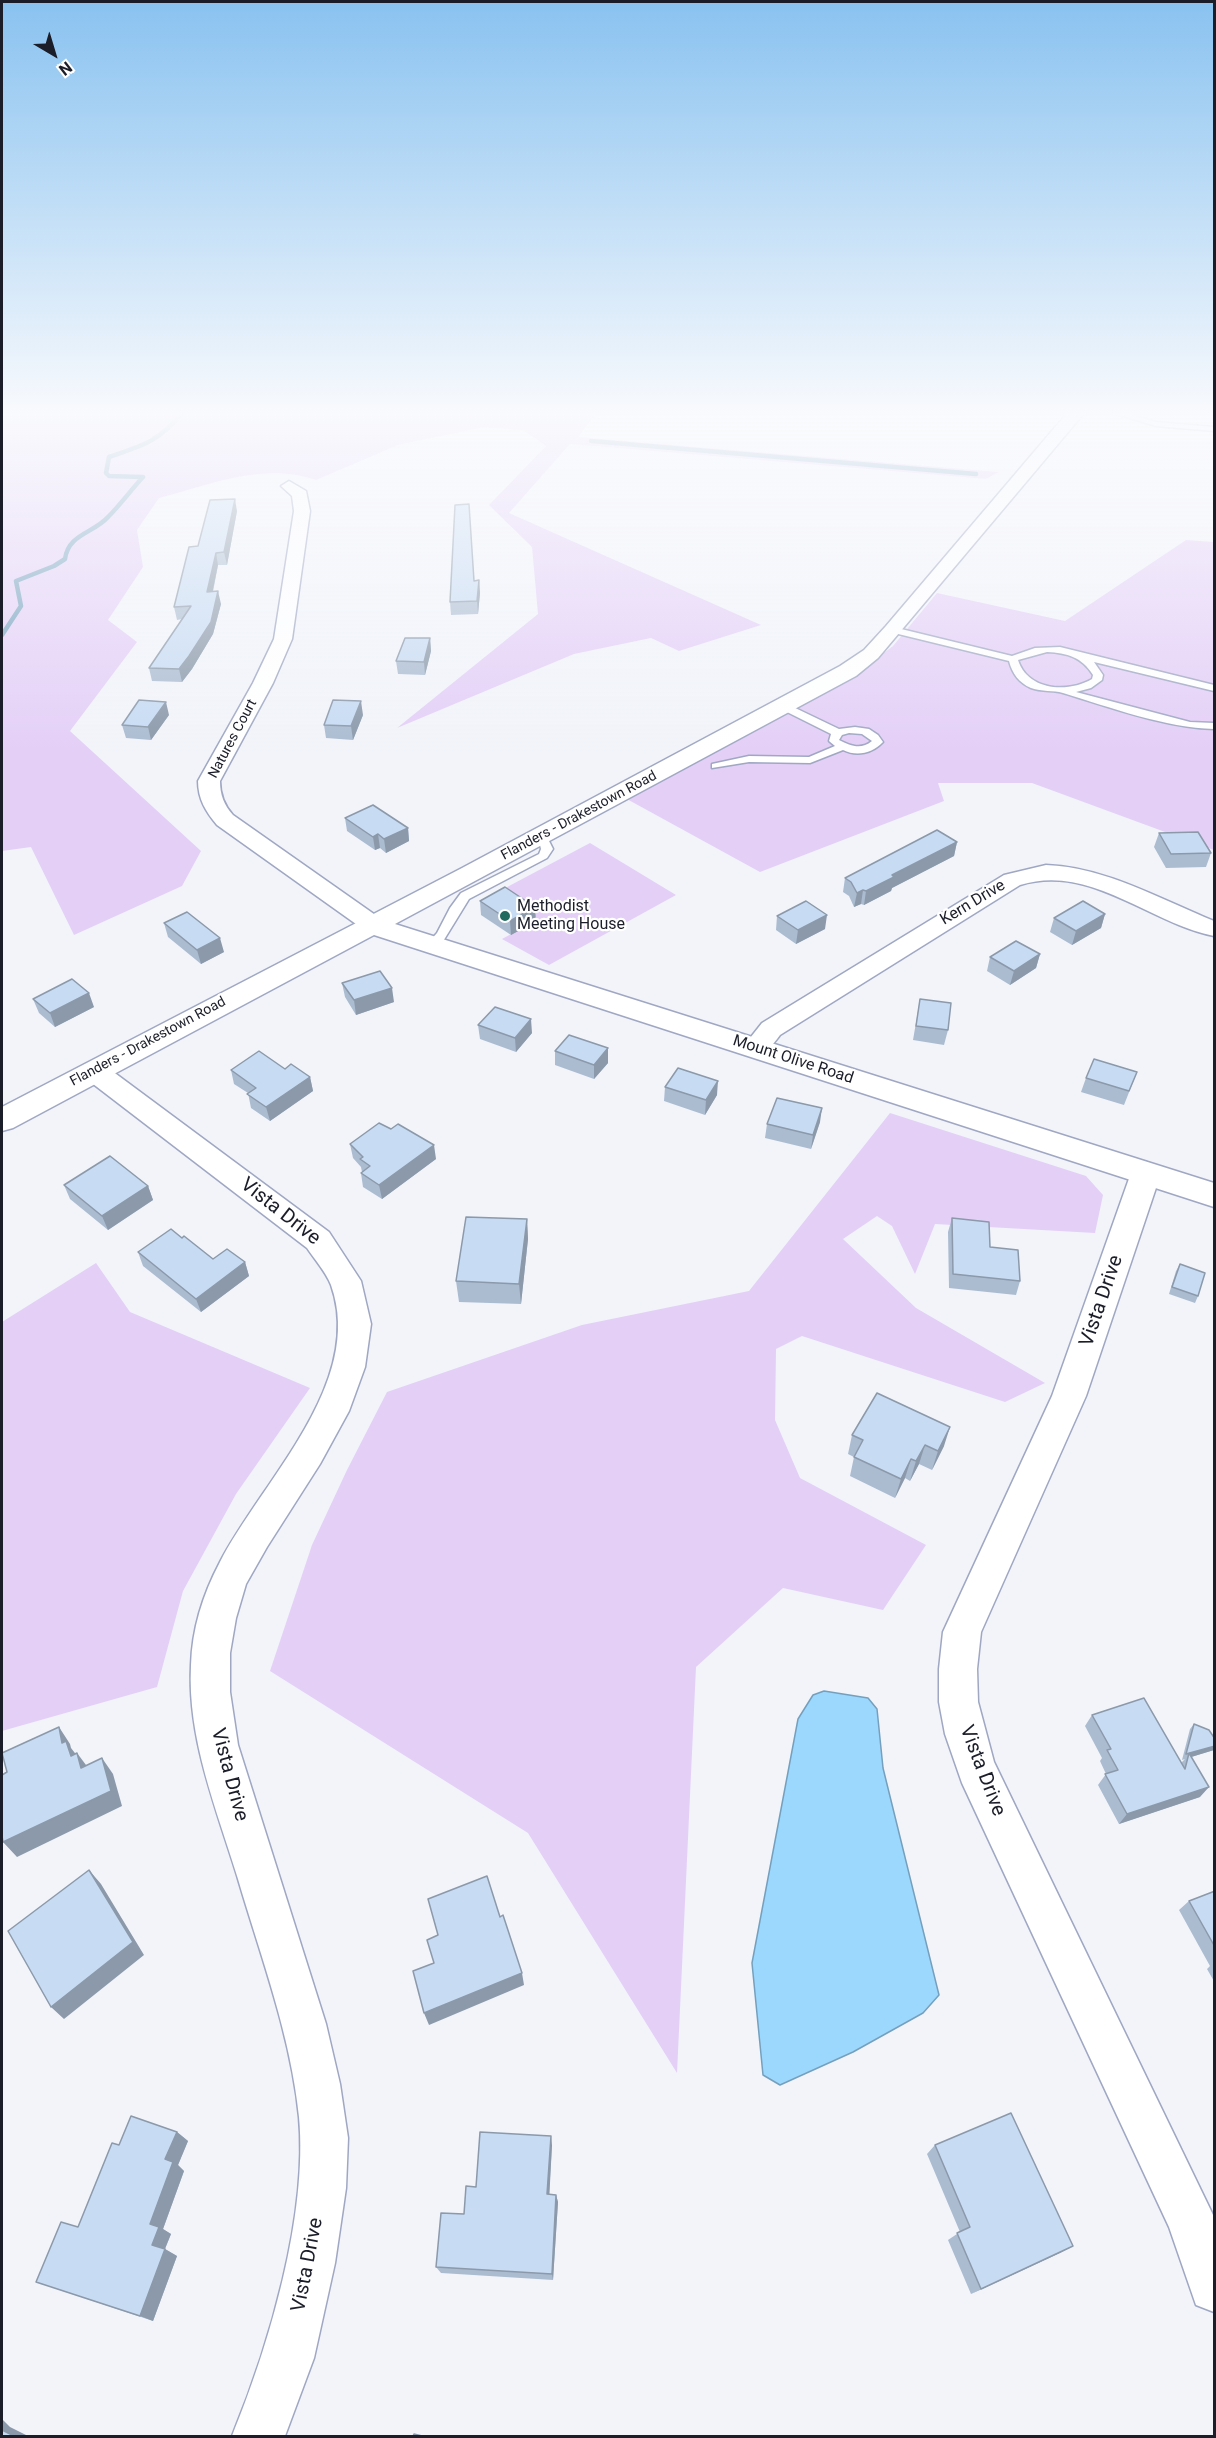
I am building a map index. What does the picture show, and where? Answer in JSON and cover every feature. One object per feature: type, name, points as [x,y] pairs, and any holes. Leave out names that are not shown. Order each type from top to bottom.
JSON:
[{"type":"street","name":"Natures Court","points":[[300,526],[283,639],[271,667],[210,781],[209,796],[215,810],[225,820],[372,924]]},
{"type":"street","name":"Flanders - Drakestown Road","points":[[2,1120],[785,707],[848,671],[871,654],[893,630],[981,526]]},
{"type":"street","name":"Kern Drive","points":[[756,1047],[771,1029],[942,922],[1024,875],[1050,871],[1087,876],[1215,929]]},
{"type":"street","name":"Mount Olive Road","points":[[372,924],[1215,1195]]},
{"type":"street","name":"Vista Drive","points":[[94,1071],[126,1098],[313,1236],[334,1257],[352,1297],[355,1326],[353,1348],[349,1371],[341,1392],[328,1421],[267,1514],[233,1574],[219,1608],[210,1665],[215,1734],[309,2045],[322,2118],[322,2193],[307,2279],[286,2365],[259,2436]]},
{"type":"street","name":"Vista Drive","points":[[1146,1173],[1069,1396],[962,1632],[956,1665],[957,1700],[964,1736],[976,1769],[1191,2220],[1215,2287]]},
{"type":"lane","points":[[893,630],[1013,659],[1038,650],[1060,650],[1215,688]]},
{"type":"lane","points":[[1060,691],[1083,688],[1097,680],[1096,669],[1082,655]]},
{"type":"lane","points":[[1013,659],[1017,674],[1032,684],[1191,725],[1215,726]]},
{"type":"lane","points":[[785,707],[838,733]]},
{"type":"lane","points":[[716,766],[749,759],[810,760],[842,747],[863,751],[873,748],[878,742],[873,735],[861,730],[848,730],[838,733],[834,739],[842,747]]},
{"type":"lane","points":[[432,945],[441,939],[458,903],[465,896],[543,856],[547,849],[544,843],[537,838]]},
{"type":"shaded area","points":[[2,526],[140,526],[137,530],[143,567],[108,620],[137,642],[70,731],[201,851],[182,886],[74,935],[31,847],[2,851]]},
{"type":"shaded area","points":[[510,526],[538,526],[761,625],[679,651],[651,638],[574,654],[397,728],[538,614],[532,547]]},
{"type":"shaded area","points":[[1186,540],[1214,542],[1214,850],[1032,783],[938,783],[944,801],[760,872],[625,798],[844,683],[893,646],[937,593],[1065,621]]},
{"type":"shaded area","points":[[590,843],[676,895],[549,965],[502,939],[535,921],[494,894]]},
{"type":"shaded area","points":[[890,1113],[1086,1176],[1103,1195],[1095,1233],[935,1224],[915,1274],[892,1226],[877,1216],[843,1239],[916,1308],[1045,1383],[1005,1402],[802,1336],[776,1349],[775,1420],[800,1478],[926,1545],[883,1610],[783,1588],[696,1667],[677,2073],[528,1833],[270,1671],[312,1545],[387,1392],[582,1325],[749,1291]]},
{"type":"shaded area","points":[[96,1263],[130,1312],[310,1388],[236,1494],[183,1591],[157,1687],[2,1731],[2,1322]]},
{"type":"water","points":[[824,1691],[868,1698],[877,1709],[883,1768],[939,1995],[923,2013],[853,2052],[780,2085],[763,2075],[752,1963],[798,1719],[813,1695]]},
{"type":"building","points":[[203,526],[229,526],[224,552],[216,553],[207,592],[218,591],[211,622],[179,669],[149,668],[191,606],[174,607],[189,547],[198,546]]},
{"type":"building","points":[[454,526],[470,526],[474,581],[479,580],[477,601],[450,602]]},
{"type":"building","points":[[405,638],[430,638],[424,662],[396,661]]},
{"type":"building","points":[[139,700],[166,702],[148,727],[122,725]]},
{"type":"building","points":[[333,700],[361,701],[351,726],[324,725]]},
{"type":"building","points":[[373,805],[408,828],[384,839],[378,834],[373,837],[345,818]]},
{"type":"building","points":[[937,830],[957,842],[866,891],[857,893],[851,882],[845,878]]},
{"type":"building","points":[[1198,832],[1211,853],[1171,854],[1159,833]]},
{"type":"building","points":[[505,887],[535,907],[510,921],[480,901]]},
{"type":"building","points":[[806,901],[827,915],[798,930],[777,916]]},
{"type":"building","points":[[1083,901],[1105,914],[1076,931],[1054,918]]},
{"type":"building","points":[[187,912],[220,938],[197,950],[164,923]]},
{"type":"building","points":[[1016,941],[1040,954],[1014,971],[990,957]]},
{"type":"building","points":[[380,971],[392,988],[354,1000],[342,983]]},
{"type":"building","points":[[72,979],[89,993],[50,1013],[33,999]]},
{"type":"building","points":[[920,999],[951,1003],[948,1030],[916,1026]]},
{"type":"building","points":[[495,1007],[531,1019],[515,1038],[478,1025]]},
{"type":"building","points":[[569,1035],[608,1048],[594,1065],[555,1051]]},
{"type":"building","points":[[259,1051],[285,1069],[291,1064],[310,1077],[266,1107],[247,1094],[256,1088],[231,1070]]},
{"type":"building","points":[[1094,1059],[1137,1072],[1129,1091],[1086,1078]]},
{"type":"building","points":[[678,1068],[718,1081],[706,1100],[665,1087]]},
{"type":"building","points":[[777,1098],[822,1108],[813,1135],[767,1124]]},
{"type":"building","points":[[379,1123],[391,1129],[398,1124],[434,1145],[379,1185],[361,1173],[370,1166],[360,1159],[363,1157],[350,1144]]},
{"type":"building","points":[[110,1156],[148,1186],[102,1216],[64,1185]]},
{"type":"building","points":[[466,1217],[527,1219],[519,1284],[456,1281]]},
{"type":"building","points":[[952,1218],[989,1222],[990,1247],[1018,1250],[1020,1281],[953,1274]]},
{"type":"building","points":[[171,1229],[182,1238],[184,1236],[213,1259],[227,1249],[245,1262],[196,1299],[138,1252]]},
{"type":"building","points":[[1180,1264],[1205,1273],[1198,1296],[1172,1287]]},
{"type":"building","points":[[877,1393],[950,1427],[938,1451],[925,1445],[916,1461],[911,1459],[901,1479],[854,1457],[863,1440],[852,1435]]},
{"type":"building","points":[[1144,1698],[1185,1769],[1189,1753],[1209,1787],[1127,1814],[1105,1774],[1118,1770],[1107,1750],[1111,1749],[1092,1715]]},
{"type":"building","points":[[1194,1724],[1209,1730],[1215,1739],[1215,1746],[1186,1754]]},
{"type":"building","points":[[59,1727],[62,1743],[66,1741],[71,1756],[77,1753],[81,1768],[102,1758],[111,1791],[3,1842],[2,1775],[7,1772],[2,1753]]},
{"type":"building","points":[[89,1870],[133,1942],[51,2007],[8,1931]]},
{"type":"building","points":[[487,1876],[500,1917],[503,1915],[522,1973],[424,2013],[413,1971],[434,1963],[427,1940],[438,1935],[428,1899]]},
{"type":"building","points":[[1215,1891],[1215,1947],[1189,1901]]},
{"type":"building","points":[[1011,2113],[1073,2246],[981,2289],[957,2233],[970,2227],[935,2145]]},
{"type":"building","points":[[131,2116],[177,2132],[165,2159],[173,2162],[150,2224],[159,2227],[152,2245],[165,2249],[140,2316],[36,2282],[61,2222],[78,2227],[112,2143],[119,2145]]},
{"type":"building","points":[[480,2132],[551,2136],[547,2194],[556,2195],[552,2274],[436,2267],[441,2213],[464,2214],[466,2186],[476,2187]]},
{"type":"building","points":[[2,2430],[14,2436],[2,2436]]},
{"type":"waterway","points":[[2,635],[21,606],[16,581],[54,566],[65,559],[71,544],[96,526]]},
{"type":"place","name":"Methodist Meeting House","points":[[505,916]]}]
